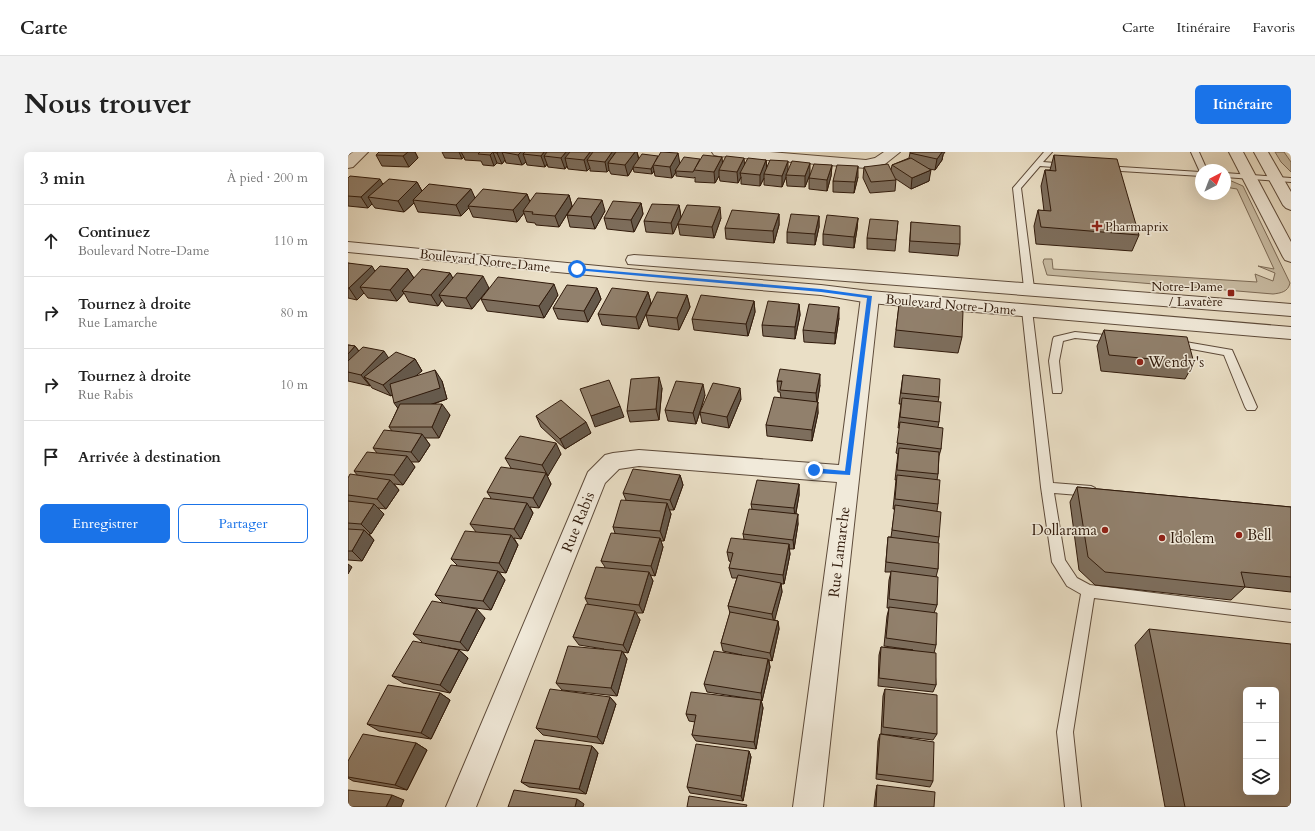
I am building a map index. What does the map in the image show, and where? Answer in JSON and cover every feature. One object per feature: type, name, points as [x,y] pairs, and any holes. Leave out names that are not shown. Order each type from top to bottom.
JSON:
[{"type":"street","points":[[348,164],[361,152]]},
{"type":"street","points":[[719,152],[866,164],[880,161],[893,152]]},
{"type":"street","points":[[1236,152],[1291,257]]},
{"type":"street","points":[[1261,152],[1284,180],[1291,205]]},
{"type":"street","name":"Boulevard Notre-Dame","points":[[348,233],[604,258],[1029,288],[1291,310]]},
{"type":"street","name":"Boulevard Notre-Dame","points":[[348,247],[620,273],[821,290],[870,297],[1291,333]]},
{"type":"street","name":"Rue Lamarche","points":[[808,807],[870,297]]},
{"type":"street","name":"Rue Rabis","points":[[462,807],[596,478],[613,460],[639,458],[848,474]]},
{"type":"lane","points":[[1029,288],[1017,188],[1048,152]]},
{"type":"lane","points":[[1195,152],[1200,164]]},
{"type":"lane","points":[[1038,164],[1077,166]]},
{"type":"lane","points":[[1100,168],[1195,174]]},
{"type":"lane","points":[[1231,175],[1284,180]]},
{"type":"lane","points":[[1027,310],[1048,487],[1059,562],[1072,582],[1088,591],[1291,616]]},
{"type":"lane","points":[[1057,390],[1054,361],[1058,339],[1075,335],[1127,340]]},
{"type":"lane","points":[[1164,343],[1228,352],[1251,407]]},
{"type":"lane","points":[[1048,487],[1104,493]]},
{"type":"lane","points":[[1073,807],[1065,732],[1088,591]]},
{"type":"shaded area","points":[[1275,152],[1284,152],[1291,162],[1291,172],[1281,162]]},
{"type":"shaded area","points":[[1231,181],[1243,186],[1290,283],[1284,292],[1273,294],[1047,275],[1043,262],[1044,259],[1052,259],[1053,269],[1257,282],[1255,274],[1273,281],[1275,273],[1258,266],[1274,269],[1237,189],[1231,188]]},
{"type":"building","points":[[379,152],[408,152],[403,156],[376,155]]},
{"type":"building","points":[[480,152],[493,152],[490,155],[478,154]]},
{"type":"building","points":[[502,152],[521,152],[518,155]]},
{"type":"building","points":[[525,152],[544,152],[541,156],[523,154]]},
{"type":"building","points":[[547,152],[566,152],[561,158],[544,156]]},
{"type":"building","points":[[570,152],[590,152],[584,160],[565,158]]},
{"type":"building","points":[[593,152],[612,152],[605,162],[587,160]]},
{"type":"building","points":[[616,152],[635,152],[625,165],[608,163]]},
{"type":"building","points":[[661,152],[678,153],[670,167],[653,165]]},
{"type":"building","points":[[910,152],[942,152],[937,159]]},
{"type":"building","points":[[642,154],[658,156],[651,169],[633,167]]},
{"type":"building","points":[[703,155],[722,157],[714,172],[694,170]]},
{"type":"building","points":[[1054,155],[1117,159],[1139,235],[1041,227],[1038,210],[1051,211],[1045,170],[1056,171]]},
{"type":"building","points":[[726,156],[744,158],[737,172],[719,170]]},
{"type":"building","points":[[684,157],[700,159],[693,172],[675,171]]},
{"type":"building","points":[[748,158],[766,160],[760,175],[740,173]]},
{"type":"building","points":[[911,158],[931,170],[912,178],[892,165]]},
{"type":"building","points":[[770,160],[788,161],[782,176],[764,174]]},
{"type":"building","points":[[792,161],[810,163],[805,176],[786,175]]},
{"type":"building","points":[[814,164],[832,165],[827,180],[809,178]]},
{"type":"building","points":[[888,164],[896,180],[871,182],[864,167]]},
{"type":"building","points":[[837,165],[858,166],[855,182],[833,181]]},
{"type":"building","points":[[350,176],[380,179],[361,197],[348,196],[348,178]]},
{"type":"building","points":[[389,179],[417,182],[398,201],[368,197]]},
{"type":"building","points":[[429,184],[471,189],[456,205],[413,200]]},
{"type":"building","points":[[483,189],[527,194],[513,210],[468,206]]},
{"type":"building","points":[[536,193],[569,195],[555,216],[532,214],[533,212],[523,211]]},
{"type":"building","points":[[578,198],[602,200],[591,217],[567,215]]},
{"type":"building","points":[[613,201],[641,203],[631,220],[604,218]]},
{"type":"building","points":[[652,204],[679,205],[671,223],[644,221]]},
{"type":"building","points":[[687,205],[720,207],[712,227],[678,224]]},
{"type":"building","points":[[732,210],[779,214],[773,231],[725,228]]},
{"type":"building","points":[[791,214],[819,216],[815,234],[787,232]]},
{"type":"building","points":[[827,215],[858,218],[854,237],[823,234]]},
{"type":"building","points":[[870,219],[898,221],[896,240],[867,238]]},
{"type":"building","points":[[911,222],[960,226],[960,244],[910,241]]},
{"type":"building","points":[[348,263],[372,266],[349,288],[348,288]]},
{"type":"building","points":[[380,266],[408,269],[390,290],[360,287]]},
{"type":"building","points":[[422,269],[450,273],[431,295],[402,291]]},
{"type":"building","points":[[457,273],[483,276],[466,298],[439,295]]},
{"type":"building","points":[[498,277],[554,284],[539,306],[481,299]]},
{"type":"building","points":[[567,285],[597,288],[584,311],[553,308]]},
{"type":"building","points":[[612,288],[648,292],[636,317],[598,314]]},
{"type":"building","points":[[657,292],[687,295],[677,318],[646,315]]},
{"type":"building","points":[[701,295],[754,301],[746,324],[692,319]]},
{"type":"building","points":[[768,301],[799,304],[795,327],[762,325]]},
{"type":"building","points":[[809,304],[839,307],[835,333],[803,330]]},
{"type":"building","points":[[899,305],[963,311],[962,337],[896,330]]},
{"type":"building","points":[[1104,330],[1187,337],[1194,363],[1109,355]]},
{"type":"building","points":[[348,345],[355,346],[348,354]]},
{"type":"building","points":[[363,347],[384,351],[361,375],[348,372],[348,361]]},
{"type":"building","points":[[396,352],[415,359],[383,385],[364,377]]},
{"type":"building","points":[[780,369],[820,374],[816,393],[780,390],[782,381],[777,381]]},
{"type":"building","points":[[435,370],[440,388],[394,403],[390,384]]},
{"type":"building","points":[[903,375],[940,379],[939,397],[901,393]]},
{"type":"building","points":[[659,377],[656,409],[627,411],[631,379]]},
{"type":"building","points":[[609,380],[620,406],[591,416],[580,389]]},
{"type":"building","points":[[676,381],[703,384],[693,413],[665,410]]},
{"type":"building","points":[[713,383],[740,388],[727,417],[700,412]]},
{"type":"building","points":[[774,397],[818,402],[812,430],[766,425]]},
{"type":"building","points":[[902,398],[941,402],[939,422],[900,417]]},
{"type":"building","points":[[561,400],[586,422],[560,439],[536,416]]},
{"type":"building","points":[[400,404],[442,404],[432,427],[389,427]]},
{"type":"building","points":[[900,422],[943,428],[941,449],[897,443]]},
{"type":"building","points":[[384,430],[422,434],[411,452],[373,448]]},
{"type":"building","points":[[520,436],[556,443],[542,465],[505,458]]},
{"type":"building","points":[[899,448],[939,452],[938,474],[897,470]]},
{"type":"building","points":[[367,452],[407,456],[394,475],[354,471]]},
{"type":"building","points":[[501,467],[546,473],[533,498],[487,492]]},
{"type":"building","points":[[633,469],[680,475],[670,500],[623,493]]},
{"type":"building","points":[[350,474],[390,480],[377,499],[348,495],[348,478]]},
{"type":"building","points":[[897,475],[940,480],[938,504],[895,499]]},
{"type":"building","points":[[757,480],[799,484],[794,508],[751,504]]},
{"type":"building","points":[[1077,487],[1291,507],[1291,577],[1241,572],[1245,587],[1105,572],[1088,557]]},
{"type":"building","points":[[484,498],[527,503],[514,529],[470,524]]},
{"type":"building","points":[[621,500],[667,503],[660,531],[613,527]]},
{"type":"building","points":[[348,501],[374,504],[361,524],[348,523]]},
{"type":"building","points":[[895,505],[941,512],[939,537],[892,530]]},
{"type":"building","points":[[749,509],[798,514],[793,540],[743,534]]},
{"type":"building","points":[[348,529],[364,530],[352,551],[348,551]]},
{"type":"building","points":[[465,531],[511,535],[499,563],[451,559]]},
{"type":"building","points":[[611,533],[660,538],[651,566],[601,561]]},
{"type":"building","points":[[888,537],[939,543],[938,569],[886,562]]},
{"type":"building","points":[[731,538],[789,544],[783,575],[729,568],[733,553],[727,552]]},
{"type":"building","points":[[451,565],[498,571],[483,601],[435,595]]},
{"type":"building","points":[[596,567],[649,572],[639,605],[585,598]]},
{"type":"building","points":[[891,571],[938,577],[937,605],[889,599]]},
{"type":"building","points":[[738,575],[781,583],[772,614],[728,606]]},
{"type":"building","points":[[432,601],[477,609],[460,642],[413,634]]},
{"type":"building","points":[[586,604],[635,611],[623,645],[573,637]]},
{"type":"building","points":[[889,607],[937,613],[936,645],[886,638]]},
{"type":"building","points":[[730,612],[778,621],[770,653],[721,643]]},
{"type":"building","points":[[1149,629],[1291,644],[1291,807],[1185,807]]},
{"type":"building","points":[[413,641],[459,650],[440,685],[392,676]]},
{"type":"building","points":[[568,646],[622,651],[611,688],[556,683]]},
{"type":"building","points":[[881,647],[936,653],[936,685],[879,678]]},
{"type":"building","points":[[714,651],[768,659],[761,693],[704,684]]},
{"type":"building","points":[[388,685],[440,693],[421,733],[367,724]]},
{"type":"building","points":[[550,689],[610,697],[597,737],[536,728]]},
{"type":"building","points":[[885,689],[937,695],[937,734],[883,727]]},
{"type":"building","points":[[691,692],[761,700],[754,742],[692,735],[696,715],[686,714]]},
{"type":"building","points":[[363,734],[416,743],[395,785],[348,777],[348,761]]},
{"type":"building","points":[[880,734],[934,742],[933,781],[877,774]]},
{"type":"building","points":[[535,740],[592,746],[579,789],[521,782]]},
{"type":"building","points":[[696,744],[749,751],[741,796],[687,787]]},
{"type":"building","points":[[877,785],[935,792],[934,807],[876,807]]},
{"type":"building","points":[[348,790],[392,795],[386,807],[348,807]]},
{"type":"building","points":[[514,790],[577,799],[575,807],[508,807]]},
{"type":"building","points":[[689,796],[747,805],[746,807],[687,807]]},
{"type":"place","name":"Pharmaprix","points":[[1097,226]]},
{"type":"place","name":"Notre-Dame / Lavatère","points":[[1231,293]]},
{"type":"place","name":"Wendy's","points":[[1140,362]]},
{"type":"place","name":"Dollarama","points":[[1105,530]]},
{"type":"place","name":"Bell","points":[[1239,535]]},
{"type":"place","name":"Idolem","points":[[1162,538]]},
{"type":"route","points":[[577,269],[821,290],[870,297],[848,474],[814,470]]}]
